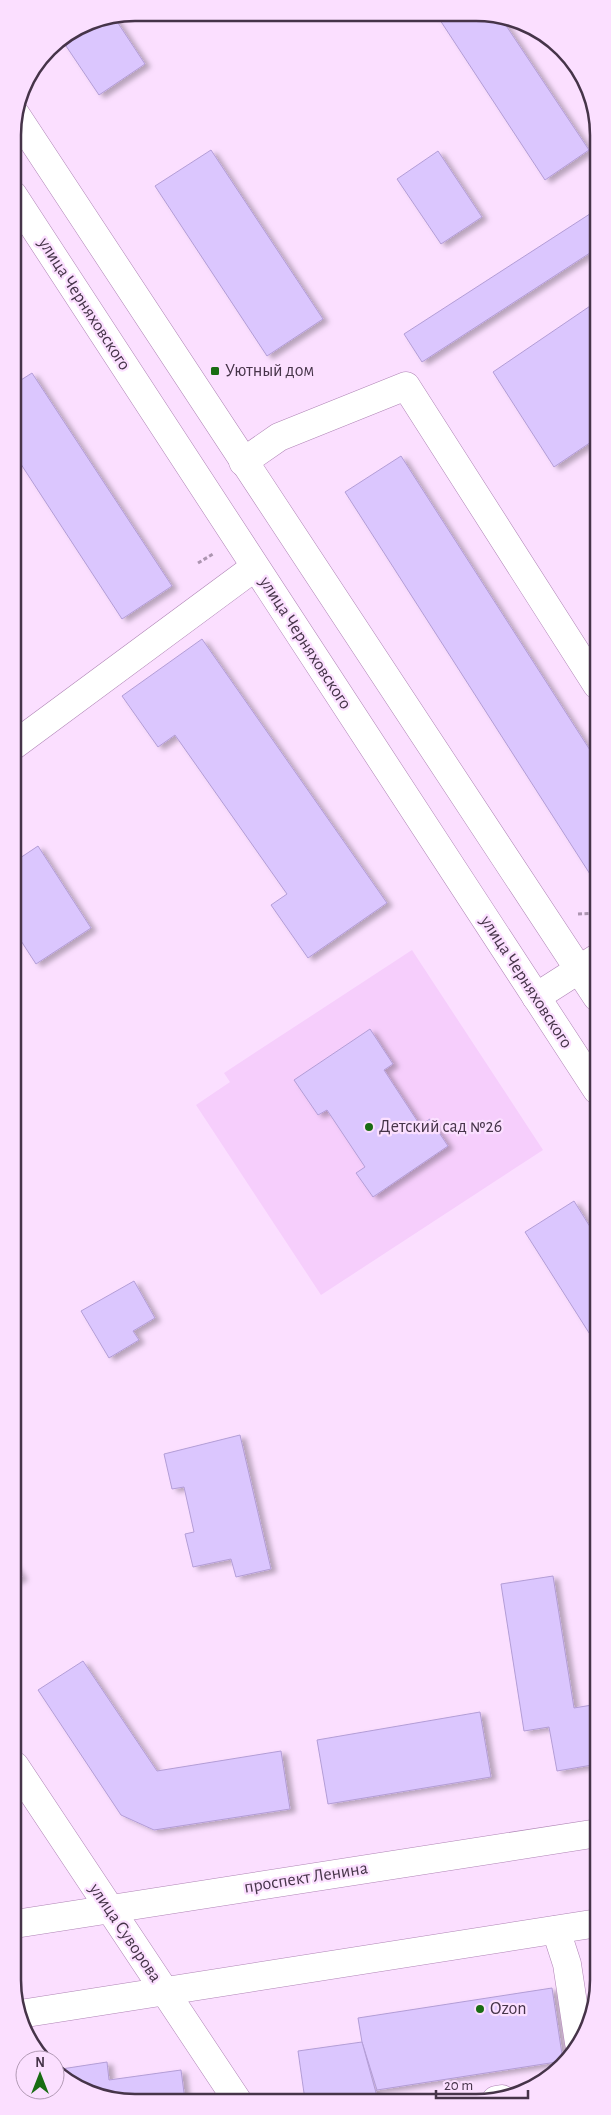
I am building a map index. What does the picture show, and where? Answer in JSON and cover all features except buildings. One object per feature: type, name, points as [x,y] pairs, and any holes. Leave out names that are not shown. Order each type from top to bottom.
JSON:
[{"type":"street","points":[[22,124],[243,462],[588,964],[536,997]]},
{"type":"street","name":"улица Черняховского","points":[[21,218],[255,567],[590,1079]]},
{"type":"street","points":[[243,462],[279,437],[406,386],[590,674]]},
{"type":"street","points":[[21,740],[255,567]]},
{"type":"street","name":"улица Суворова","points":[[21,1777],[233,2094]]},
{"type":"street","name":"проспект Ленина","points":[[21,1923],[590,1834]]},
{"type":"street","points":[[26,2013],[590,1924]]},
{"type":"street","points":[[556,1930],[567,1964],[577,2032]]},
{"type":"shaded area","name":"Детский сад №26","points":[[412,950],[543,1150],[321,1295],[196,1105],[230,1082],[224,1073]]},
{"type":"place","name":"Уютный дом","points":[[215,371]]},
{"type":"place","name":"Детский сад №26","points":[[369,1127]]},
{"type":"place","name":"Ozon","points":[[480,2009]]}]
